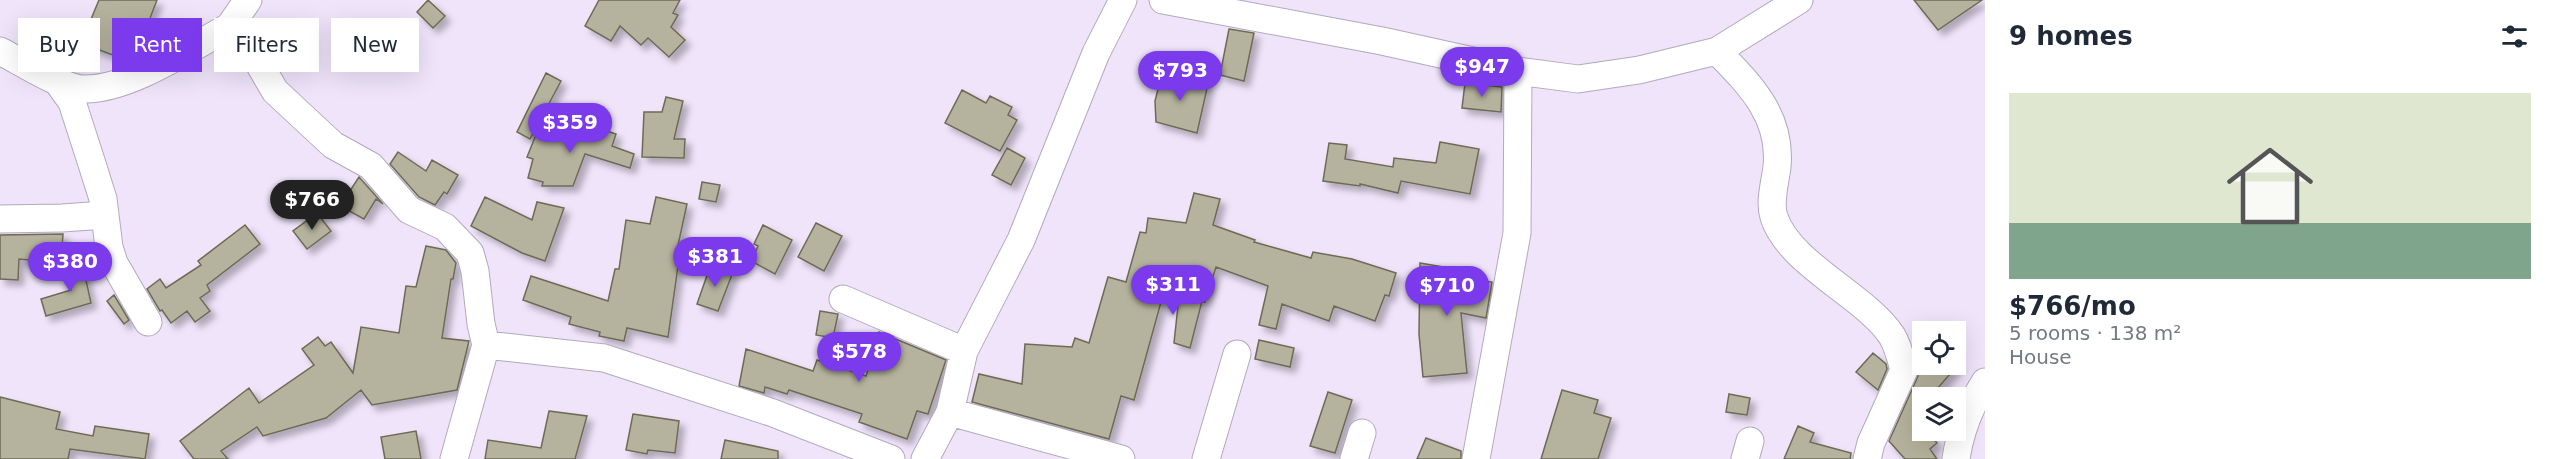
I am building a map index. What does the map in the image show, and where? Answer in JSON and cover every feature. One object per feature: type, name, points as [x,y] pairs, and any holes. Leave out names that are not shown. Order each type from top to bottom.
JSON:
[{"type":"street","points":[[235,18],[248,0]]},
{"type":"street","points":[[925,459],[950,412],[964,351],[1021,240],[1096,53],[1123,0]]},
{"type":"street","points":[[1163,0],[1382,41],[1518,71],[1578,79],[1650,68],[1717,51],[1799,0]]},
{"type":"street","points":[[0,51],[57,81],[83,89],[111,85],[139,76],[214,35]]},
{"type":"street","points":[[1717,51],[1758,95],[1770,116],[1776,137],[1777,164],[1772,203],[1774,217],[1782,231],[1805,259],[1886,330],[1899,353],[1905,370],[1871,443],[1867,459]]},
{"type":"street","points":[[1476,459],[1517,233],[1518,71]]},
{"type":"street","points":[[264,72],[275,91],[333,145],[371,166],[409,210],[445,227],[470,254],[475,271],[481,324],[486,345],[453,459]]},
{"type":"street","points":[[57,81],[72,102],[103,199],[109,246],[114,263],[148,321]]},
{"type":"street","points":[[0,219],[105,215]]},
{"type":"street","points":[[843,299],[964,351]]},
{"type":"street","points":[[486,345],[604,358],[773,413],[891,459]]},
{"type":"street","points":[[1206,459],[1237,354]]},
{"type":"street","points":[[1956,459],[1959,440],[1973,401],[1985,382]]},
{"type":"street","points":[[950,412],[1121,459]]},
{"type":"street","points":[[1354,459],[1362,433]]},
{"type":"building","points":[[99,0],[157,0],[150,18],[112,18],[112,55],[100,50],[100,18],[91,18]]},
{"type":"building","points":[[428,0],[445,16],[433,28],[417,12]]},
{"type":"building","points":[[599,0],[680,0],[673,13],[678,15],[671,27],[685,40],[669,57],[648,38],[641,45],[620,26],[611,41],[585,26]]},
{"type":"building","points":[[1914,0],[1982,0],[1938,30]]},
{"type":"building","points":[[1229,29],[1254,33],[1244,81],[1220,75]]},
{"type":"building","points":[[546,73],[561,81],[530,139],[517,132]]},
{"type":"building","points":[[1162,73],[1208,84],[1197,133],[1156,122],[1155,101]]},
{"type":"building","points":[[1465,83],[1502,87],[1501,112],[1462,108]]},
{"type":"building","points":[[962,90],[986,103],[990,96],[1012,107],[1008,115],[1017,120],[1000,151],[945,123]]},
{"type":"building","points":[[666,97],[683,101],[674,139],[685,139],[684,158],[642,157],[644,112],[662,112]]},
{"type":"building","points":[[542,120],[594,139],[598,128],[616,134],[612,146],[634,154],[630,168],[585,154],[573,186],[542,186],[543,182],[528,178],[533,159],[527,157]]},
{"type":"building","points":[[1440,142],[1479,149],[1470,194],[1401,181],[1398,193],[1360,184],[1360,186],[1323,181],[1329,143],[1347,145],[1345,159],[1393,167],[1394,158],[1436,163]]},
{"type":"building","points":[[1007,148],[1025,158],[1011,185],[992,175]]},
{"type":"building","points":[[398,152],[426,171],[432,160],[458,175],[447,194],[444,192],[435,205],[419,197],[390,164]]},
{"type":"building","points":[[359,177],[383,204],[376,199],[364,219],[340,206]]},
{"type":"building","points":[[702,182],[720,185],[716,202],[699,199]]},
{"type":"building","points":[[1194,193],[1220,199],[1213,225],[1255,240],[1254,242],[1311,258],[1313,252],[1352,259],[1396,273],[1389,296],[1385,295],[1375,321],[1334,306],[1329,321],[1282,304],[1276,329],[1259,325],[1268,286],[1216,267],[1205,302],[1202,301],[1190,348],[1174,343],[1180,287],[1166,284],[1134,400],[1121,396],[1109,439],[972,402],[979,374],[1022,384],[1025,344],[1072,347],[1075,338],[1089,343],[1108,277],[1126,282],[1140,232],[1146,233],[1148,218],[1186,223]]},
{"type":"building","points":[[485,197],[532,220],[537,202],[564,208],[545,261],[522,253],[471,226]]},
{"type":"building","points":[[656,197],[687,204],[675,259],[679,259],[668,337],[627,328],[624,341],[599,336],[600,332],[569,324],[571,317],[523,300],[531,276],[608,301],[615,269],[619,269],[626,220],[650,224]]},
{"type":"building","points":[[317,213],[331,231],[307,249],[293,231]]},
{"type":"building","points":[[816,223],[842,236],[824,271],[798,257]]},
{"type":"building","points":[[245,225],[260,244],[207,285],[210,291],[200,298],[210,311],[195,322],[187,311],[171,323],[162,310],[160,311],[147,289],[160,279],[166,288],[201,265],[198,261]]},
{"type":"building","points":[[763,225],[792,240],[775,274],[751,261],[758,246],[754,244]]},
{"type":"building","points":[[63,234],[61,263],[19,259],[18,280],[0,279],[0,235]]},
{"type":"building","points":[[426,246],[446,250],[456,263],[453,279],[451,279],[442,338],[469,341],[457,390],[372,405],[361,390],[326,418],[263,436],[257,427],[221,451],[228,459],[194,459],[180,441],[249,388],[259,403],[314,365],[302,349],[318,337],[325,346],[331,342],[353,373],[361,327],[399,333],[406,286],[416,287]]},
{"type":"building","points":[[82,262],[91,303],[46,316],[41,299],[71,290],[66,266]]},
{"type":"building","points":[[1420,263],[1456,269],[1455,276],[1492,282],[1486,318],[1461,313],[1467,373],[1423,377],[1419,334]]},
{"type":"building","points":[[711,264],[733,272],[718,311],[697,304]]},
{"type":"building","points":[[114,295],[129,320],[124,324],[107,301]]},
{"type":"building","points":[[820,311],[838,314],[833,338],[816,335]]},
{"type":"building","points":[[879,332],[946,360],[928,414],[917,411],[907,439],[859,422],[862,414],[789,390],[787,394],[765,387],[764,393],[739,386],[746,349],[813,371],[817,360],[866,376]]},
{"type":"building","points":[[1259,340],[1294,348],[1290,367],[1255,359]]},
{"type":"building","points":[[1873,353],[1886,364],[1887,369],[1878,390],[1856,372]]},
{"type":"building","points":[[1949,375],[1939,387],[1913,387],[1918,376]]},
{"type":"building","points":[[1912,389],[1912,441],[1935,441],[1937,443],[1930,449],[1937,459],[1905,459],[1889,441]]},
{"type":"building","points":[[1562,390],[1598,400],[1594,413],[1611,418],[1598,459],[1541,459]]},
{"type":"building","points":[[1328,392],[1352,400],[1335,453],[1310,446]]},
{"type":"building","points":[[1729,394],[1750,398],[1747,415],[1726,412]]},
{"type":"building","points":[[0,397],[60,412],[56,429],[93,436],[95,426],[149,434],[145,459],[70,449],[68,459],[0,459]]},
{"type":"building","points":[[549,411],[587,416],[575,459],[485,459],[488,440],[541,448]]},
{"type":"building","points":[[633,414],[679,421],[675,453],[648,450],[647,454],[626,450]]},
{"type":"building","points":[[1798,426],[1814,433],[1810,442],[1851,453],[1850,459],[1784,459]]},
{"type":"building","points":[[416,431],[421,459],[385,459],[381,437]]},
{"type":"building","points":[[1426,438],[1461,451],[1461,459],[1417,459]]},
{"type":"building","points":[[725,440],[778,451],[778,459],[721,459]]}]
